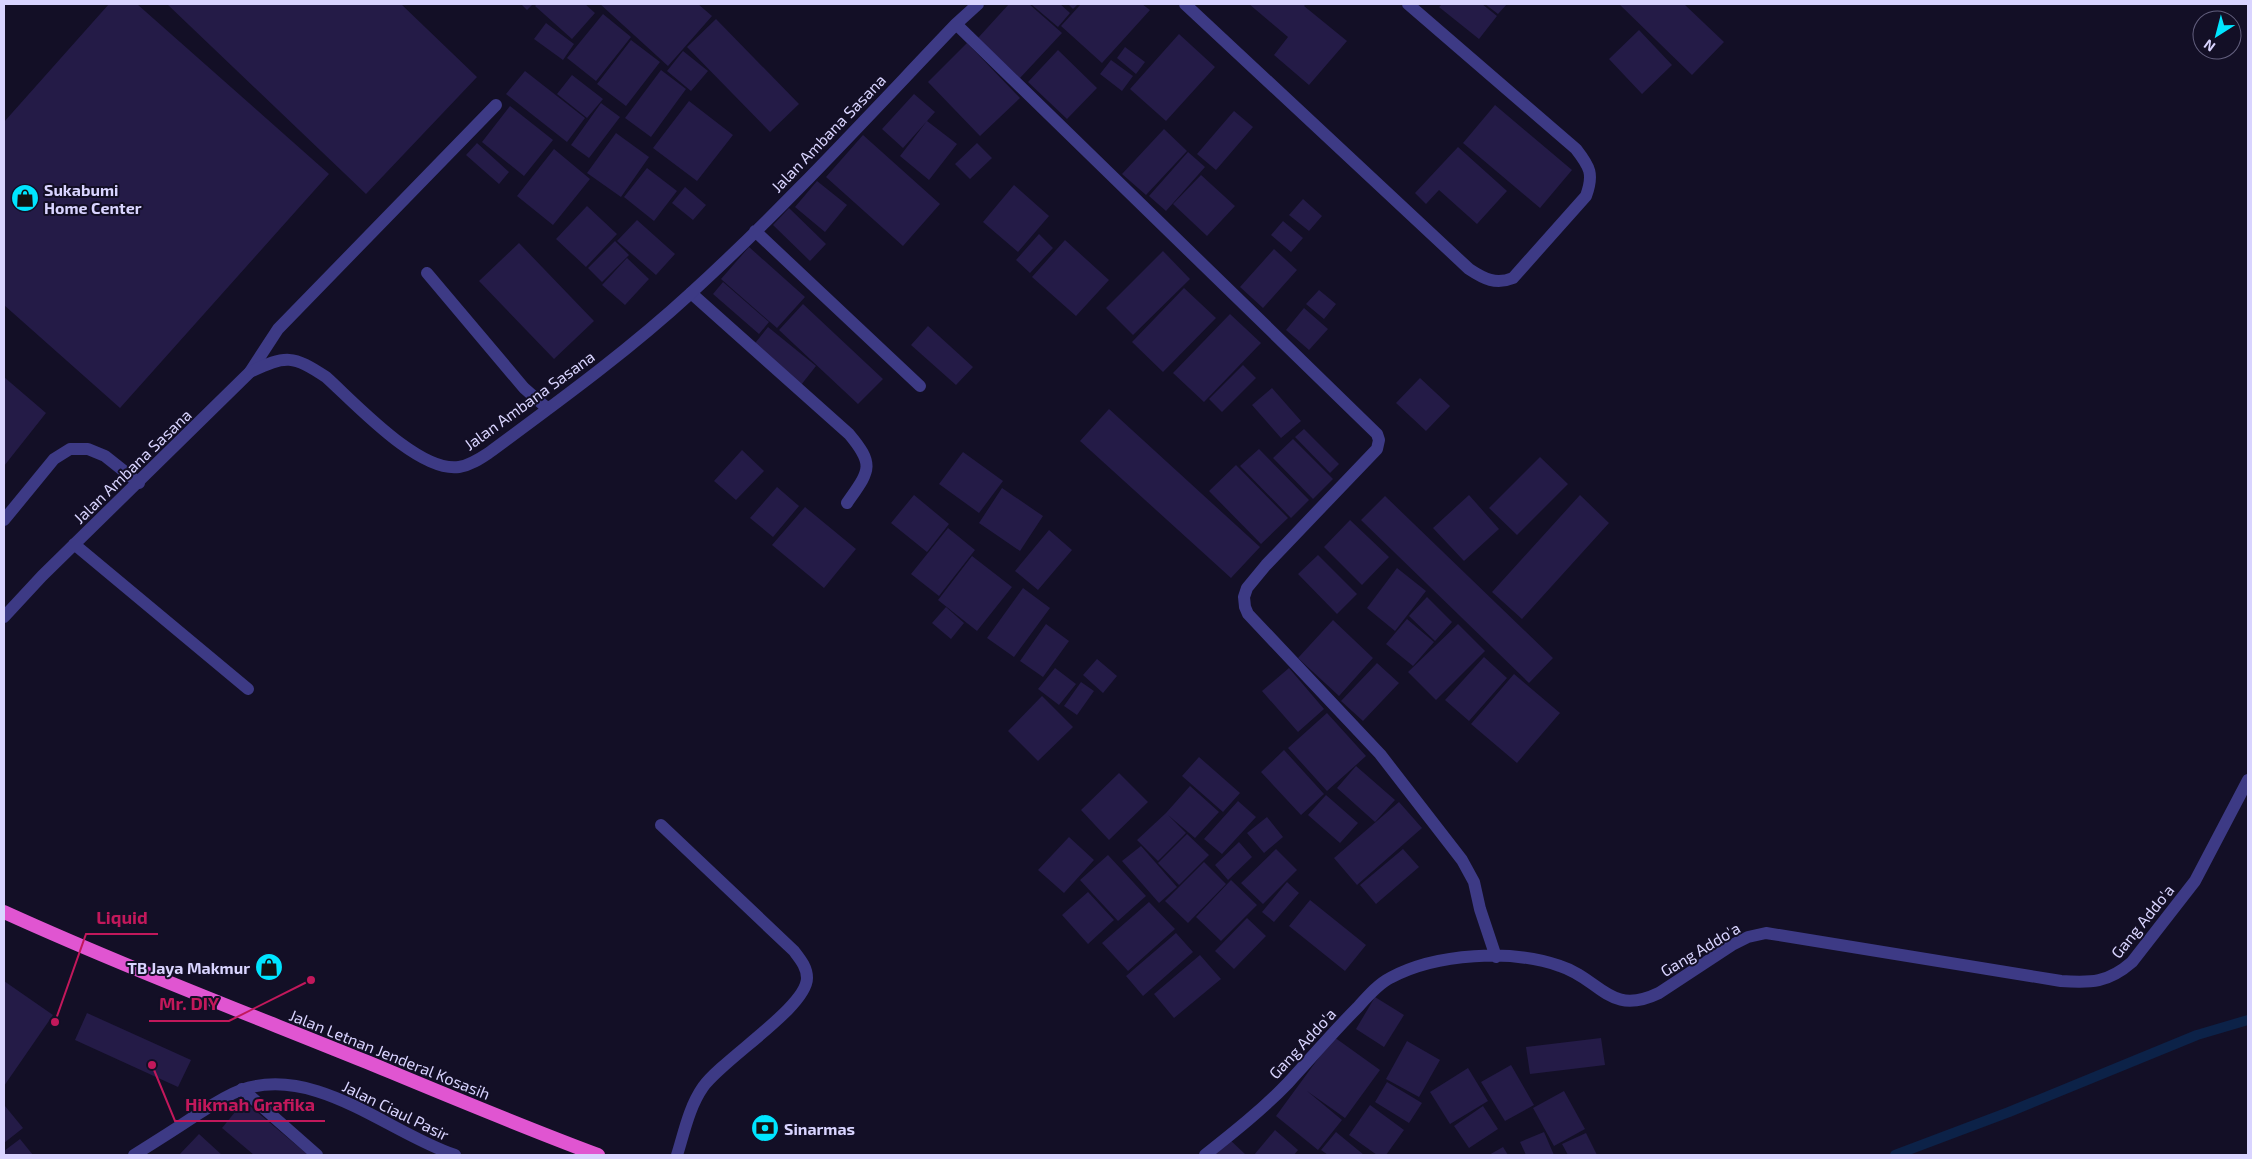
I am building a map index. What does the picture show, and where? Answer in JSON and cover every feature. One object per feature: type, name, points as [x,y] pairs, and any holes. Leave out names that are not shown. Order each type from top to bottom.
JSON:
[{"type":"highway","name":"Jalan Letnan Jenderal Kosasih","points":[[4,912],[159,979],[368,1062],[495,1116],[598,1155]]},
{"type":"street","name":"Jalan Ambana Sasana","points":[[4,618],[74,544],[139,483],[250,372],[280,359],[292,359],[326,377],[410,452],[430,462],[448,466],[458,467],[473,463],[548,410],[618,356],[691,293],[799,188],[956,24],[978,4]]},
{"type":"street","points":[[1185,4],[1469,269],[1484,279],[1505,281],[1513,278],[1586,196],[1591,180],[1591,171],[1576,149],[1408,4]]},
{"type":"street","points":[[956,24],[1377,434],[1379,440],[1377,449],[1266,565],[1248,588],[1244,597],[1245,607],[1248,614],[1406,784],[1462,860],[1474,882],[1480,909],[1496,957]]},
{"type":"street","points":[[250,372],[278,329],[496,105]]},
{"type":"street","points":[[755,231],[920,386]]},
{"type":"street","points":[[427,273],[524,388],[548,410]]},
{"type":"street","points":[[691,293],[849,434],[864,452],[867,464],[866,475],[848,503]]},
{"type":"street","points":[[4,520],[54,458],[70,449],[88,449],[105,456],[139,483]]},
{"type":"street","points":[[74,544],[248,689]]},
{"type":"street","name":"Gang Addo'a","points":[[1205,1155],[1244,1124],[1287,1083],[1370,994],[1389,978],[1431,963],[1461,958],[1524,958],[1563,966],[1606,994],[1632,1002],[1646,999],[1659,993],[1748,937],[1766,933],[2061,981],[2100,981],[2120,973],[2132,962],[2195,881],[2248,780]]},
{"type":"street","points":[[662,825],[794,951],[806,970],[807,980],[792,1006],[722,1066],[703,1088],[692,1109],[678,1155]]},
{"type":"street","name":"Jalan Ciaul Pasir","points":[[134,1155],[220,1099],[242,1089],[266,1084],[306,1088],[336,1097],[455,1155]]},
{"type":"street","points":[[242,1089],[317,1155]]},
{"type":"building","points":[[109,4],[137,4],[329,174],[120,408],[4,305],[4,122]]},
{"type":"building","points":[[167,4],[401,4],[477,77],[366,194]]},
{"type":"building","points":[[521,4],[533,4],[527,10]]},
{"type":"building","points":[[537,4],[585,4],[595,13],[572,39],[535,6]]},
{"type":"building","points":[[600,4],[698,4],[712,16],[668,66]]},
{"type":"building","points":[[1009,4],[1029,4],[1062,33],[1020,78],[978,38]]},
{"type":"building","points":[[1031,4],[1060,4],[1070,13],[1058,27]]},
{"type":"building","points":[[1068,4],[1078,4],[1073,9]]},
{"type":"building","points":[[1081,4],[1142,4],[1150,10],[1102,63],[1061,26]]},
{"type":"building","points":[[1249,4],[1306,4],[1304,6],[1347,41],[1309,85],[1274,55],[1288,37]]},
{"type":"building","points":[[1442,4],[1482,4],[1497,16],[1479,39],[1439,7]]},
{"type":"building","points":[[1485,4],[1507,4],[1498,14]]},
{"type":"building","points":[[1619,4],[1684,4],[1724,42],[1692,75]]},
{"type":"building","points":[[603,14],[631,37],[596,81],[567,58]]},
{"type":"building","points":[[716,19],[799,104],[770,132],[687,47]]},
{"type":"building","points":[[546,23],[574,44],[563,60],[534,39]]},
{"type":"building","points":[[1639,30],[1672,65],[1642,94],[1609,59]]},
{"type":"building","points":[[1179,34],[1215,67],[1166,121],[1130,89]]},
{"type":"building","points":[[631,40],[660,62],[626,106],[597,84]]},
{"type":"building","points":[[967,43],[1020,98],[980,136],[928,82]]},
{"type":"building","points":[[1125,47],[1145,62],[1136,74],[1117,58]]},
{"type":"building","points":[[1058,50],[1097,88],[1067,119],[1028,82]]},
{"type":"building","points":[[683,51],[708,71],[691,91],[667,71]]},
{"type":"building","points":[[1111,60],[1133,76],[1122,91],[1100,74]]},
{"type":"building","points":[[661,70],[686,89],[651,137],[625,118]]},
{"type":"building","points":[[525,71],[585,118],[567,142],[506,94]]},
{"type":"building","points":[[572,75],[603,99],[587,118],[557,94]]},
{"type":"building","points":[[914,94],[935,112],[903,148],[882,129]]},
{"type":"building","points":[[689,101],[733,135],[697,181],[653,148]]},
{"type":"building","points":[[601,103],[620,117],[589,158],[571,145]]},
{"type":"building","points":[[1495,105],[1572,170],[1540,208],[1463,143]]},
{"type":"building","points":[[510,106],[553,140],[524,176],[482,142]]},
{"type":"building","points":[[1234,111],[1253,127],[1216,170],[1197,154]]},
{"type":"building","points":[[927,121],[957,144],[929,180],[900,156]]},
{"type":"building","points":[[1164,129],[1187,151],[1146,195],[1122,174]]},
{"type":"building","points":[[616,133],[649,157],[621,197],[587,173]]},
{"type":"building","points":[[863,135],[940,204],[903,246],[826,177]]},
{"type":"building","points":[[477,143],[509,172],[499,184],[466,155]]},
{"type":"building","points":[[977,143],[992,158],[970,179],[955,164]]},
{"type":"building","points":[[1458,147],[1507,191],[1477,224],[1439,190],[1426,204],[1415,193]]},
{"type":"building","points":[[554,149],[590,179],[553,225],[517,196]]},
{"type":"building","points":[[1188,152],[1205,167],[1166,211],[1149,196]]},
{"type":"building","points":[[647,168],[677,191],[654,221],[624,197]]},
{"type":"building","points":[[1201,175],[1235,206],[1207,236],[1173,204]]},
{"type":"building","points":[[817,181],[847,205],[825,232],[795,207]]},
{"type":"building","points":[[1014,185],[1049,216],[1018,252],[983,222]]},
{"type":"building","points":[[685,187],[706,205],[693,220],[672,203]]},
{"type":"building","points":[[1303,199],[1322,216],[1309,231],[1289,215]]},
{"type":"building","points":[[587,206],[617,234],[586,267],[556,239]]},
{"type":"building","points":[[789,208],[826,244],[810,261],[773,225]]},
{"type":"building","points":[[637,220],[675,254],[656,275],[617,241]]},
{"type":"building","points":[[1283,221],[1303,238],[1291,252],[1271,235]]},
{"type":"building","points":[[1039,234],[1053,248],[1030,273],[1016,260]]},
{"type":"building","points":[[1065,240],[1109,280],[1076,316],[1032,277]]},
{"type":"building","points":[[615,241],[629,255],[602,282],[588,268]]},
{"type":"building","points":[[519,243],[594,321],[554,359],[479,281]]},
{"type":"building","points":[[749,247],[805,297],[777,328],[721,279]]},
{"type":"building","points":[[1274,249],[1297,270],[1263,308],[1240,287]]},
{"type":"building","points":[[1163,251],[1190,279],[1133,335],[1106,308]]},
{"type":"building","points":[[627,258],[649,279],[625,305],[602,285]]},
{"type":"building","points":[[723,282],[769,322],[759,334],[713,294]]},
{"type":"building","points":[[1184,288],[1216,318],[1163,372],[1132,342]]},
{"type":"building","points":[[1319,290],[1336,304],[1324,319],[1306,304]]},
{"type":"building","points":[[803,304],[883,379],[858,404],[779,330]]},
{"type":"building","points":[[1304,308],[1328,329],[1309,350],[1286,330]]},
{"type":"building","points":[[1230,314],[1261,343],[1204,402],[1173,373]]},
{"type":"building","points":[[928,326],[973,367],[956,385],[911,345]]},
{"type":"building","points":[[768,327],[816,366],[801,385],[752,347]]},
{"type":"building","points":[[1243,365],[1256,378],[1222,412],[1209,399]]},
{"type":"building","points":[[4,377],[46,413],[4,466]]},
{"type":"building","points":[[1420,378],[1450,406],[1426,431],[1396,403]]},
{"type":"building","points":[[1272,388],[1301,421],[1281,438],[1252,405]]},
{"type":"building","points":[[1109,409],[1260,547],[1231,578],[1080,441]]},
{"type":"building","points":[[1304,429],[1339,464],[1330,473],[1295,437]]},
{"type":"building","points":[[1293,439],[1333,479],[1313,499],[1273,458]]},
{"type":"building","points":[[1259,449],[1309,500],[1291,518],[1240,466]]},
{"type":"building","points":[[742,450],[764,471],[736,500],[714,481]]},
{"type":"building","points":[[963,452],[1003,481],[979,513],[939,484]]},
{"type":"building","points":[[1540,457],[1568,484],[1517,535],[1489,508]]},
{"type":"building","points":[[1236,465],[1288,518],[1261,544],[1209,491]]},
{"type":"building","points":[[777,487],[799,506],[773,537],[750,518]]},
{"type":"building","points":[[1002,488],[1043,516],[1020,551],[979,523]]},
{"type":"building","points":[[914,495],[949,524],[927,552],[891,523]]},
{"type":"building","points":[[1469,495],[1499,529],[1464,561],[1433,528]]},
{"type":"building","points":[[1580,495],[1609,523],[1522,619],[1492,592]]},
{"type":"building","points":[[1385,496],[1553,658],[1529,683],[1361,520]]},
{"type":"building","points":[[805,507],[856,549],[824,588],[772,545]]},
{"type":"building","points":[[1350,520],[1389,557],[1362,585],[1324,547]]},
{"type":"building","points":[[948,528],[975,550],[939,596],[911,574]]},
{"type":"building","points":[[1049,530],[1072,550],[1038,590],[1015,571]]},
{"type":"building","points":[[1318,555],[1357,594],[1337,614],[1298,574]]},
{"type":"building","points":[[972,556],[1012,587],[977,631],[938,600]]},
{"type":"building","points":[[1397,568],[1426,591],[1395,631],[1367,608]]},
{"type":"building","points":[[1023,588],[1050,608],[1014,657],[987,638]]},
{"type":"building","points":[[1427,597],[1452,622],[1435,641],[1409,616]]},
{"type":"building","points":[[946,607],[964,623],[951,639],[932,623]]},
{"type":"building","points":[[1407,619],[1434,642],[1413,666],[1386,644]]},
{"type":"building","points":[[1333,620],[1373,658],[1339,696],[1298,658]]},
{"type":"building","points":[[1046,624],[1069,641],[1043,677],[1020,661]]},
{"type":"building","points":[[1458,624],[1485,651],[1436,700],[1408,672]]},
{"type":"building","points":[[1484,657],[1507,678],[1469,721],[1445,700]]},
{"type":"building","points":[[1097,659],[1117,676],[1103,693],[1083,675]]},
{"type":"building","points":[[1377,663],[1399,683],[1363,721],[1341,701]]},
{"type":"building","points":[[1055,668],[1076,684],[1059,705],[1038,689]]},
{"type":"building","points":[[1289,668],[1324,709],[1298,732],[1262,691]]},
{"type":"building","points":[[1514,674],[1560,713],[1517,763],[1471,724]]},
{"type":"building","points":[[1081,682],[1094,691],[1077,715],[1064,706]]},
{"type":"building","points":[[1042,696],[1073,727],[1038,761],[1008,731]]},
{"type":"building","points":[[1327,713],[1366,756],[1327,791],[1288,748]]},
{"type":"building","points":[[1284,750],[1324,794],[1301,815],[1261,772]]},
{"type":"building","points":[[1199,757],[1240,793],[1223,812],[1182,776]]},
{"type":"building","points":[[1356,766],[1395,800],[1375,822],[1337,788]]},
{"type":"building","points":[[1119,773],[1148,802],[1109,840],[1081,810]]},
{"type":"building","points":[[1190,786],[1219,812],[1195,838],[1168,815],[1186,833],[1158,861],[1137,840],[1166,813]]},
{"type":"building","points":[[1326,795],[1358,823],[1340,843],[1308,815]]},
{"type":"building","points":[[1238,801],[1256,817],[1222,854],[1204,839]]},
{"type":"building","points":[[1399,802],[1422,828],[1357,885],[1334,858]]},
{"type":"building","points":[[1267,817],[1283,837],[1264,853],[1247,833]]},
{"type":"building","points":[[1187,834],[1209,855],[1179,885],[1158,863]]},
{"type":"building","points":[[1069,837],[1094,860],[1064,893],[1038,870]]},
{"type":"building","points":[[1239,842],[1252,857],[1228,880],[1215,865]]},
{"type":"building","points":[[1141,846],[1177,887],[1159,903],[1122,861]]},
{"type":"building","points":[[1276,849],[1297,870],[1263,904],[1241,883]]},
{"type":"building","points":[[1403,849],[1419,867],[1376,904],[1360,885]]},
{"type":"building","points":[[1108,855],[1146,896],[1118,921],[1080,880]]},
{"type":"building","points":[[1204,862],[1226,884],[1188,923],[1165,901]]},
{"type":"building","points":[[1231,880],[1257,905],[1221,941],[1196,917]]},
{"type":"building","points":[[1287,882],[1299,893],[1274,922],[1262,912]]},
{"type":"building","points":[[1088,892],[1114,920],[1088,944],[1062,915]]},
{"type":"building","points":[[1310,900],[1366,945],[1345,971],[1289,926]]},
{"type":"building","points":[[1149,902],[1175,929],[1128,971],[1102,943]]},
{"type":"building","points":[[1247,918],[1266,936],[1234,969],[1215,951]]},
{"type":"building","points":[[1176,933],[1193,952],[1143,996],[1126,976]]},
{"type":"building","points":[[1200,955],[1221,979],[1174,1018],[1154,994]]},
{"type":"building","points":[[4,981],[53,1015],[4,1086]]},
{"type":"building","points":[[1375,997],[1404,1015],[1384,1047],[1356,1029]]},
{"type":"building","points":[[87,1013],[191,1060],[178,1087],[75,1040]]},
{"type":"building","points":[[1334,1037],[1380,1070],[1345,1118],[1307,1091],[1342,1120],[1318,1150],[1276,1116]]},
{"type":"building","points":[[1601,1038],[1605,1065],[1530,1074],[1526,1047]]},
{"type":"building","points":[[1407,1041],[1440,1060],[1419,1097],[1386,1079]]},
{"type":"building","points":[[1511,1065],[1534,1105],[1505,1121],[1481,1082]]},
{"type":"building","points":[[1468,1068],[1488,1101],[1450,1124],[1430,1092]]},
{"type":"building","points":[[1387,1082],[1422,1103],[1409,1123],[1375,1102]]},
{"type":"building","points":[[1564,1091],[1585,1129],[1554,1146],[1533,1108]]},
{"type":"building","points":[[244,1101],[307,1154],[254,1155],[222,1128]]},
{"type":"building","points":[[1370,1105],[1404,1130],[1386,1155],[1377,1155],[1349,1135]]},
{"type":"building","points":[[1483,1106],[1498,1129],[1469,1148],[1454,1126]]},
{"type":"building","points":[[4,1107],[23,1128],[4,1143]]},
{"type":"building","points":[[1275,1130],[1298,1150],[1294,1155],[1254,1155]]},
{"type":"building","points":[[1336,1132],[1364,1155],[1328,1155],[1321,1150]]},
{"type":"building","points":[[1544,1132],[1554,1155],[1526,1155],[1520,1142]]},
{"type":"building","points":[[1586,1133],[1597,1155],[1568,1155],[1562,1144]]},
{"type":"building","points":[[199,1134],[222,1155],[179,1155]]},
{"type":"building","points":[[1228,1138],[1246,1155],[1212,1155]]},
{"type":"building","points":[[20,1139],[33,1155],[4,1155],[4,1151]]},
{"type":"building","points":[[1503,1147],[1508,1155],[1489,1155]]},
{"type":"waterway","points":[[1895,1155],[2009,1112],[2197,1035],[2248,1020]]},
{"type":"place","name":"Sukabumi Home Center","points":[[25,198]]},
{"type":"place","name":"TB Jaya Makmur","points":[[269,967]]},
{"type":"place","name":"Mr. DIY","points":[[311,980]]},
{"type":"place","name":"Liquid","points":[[55,1022]]},
{"type":"place","name":"Hikmah Grafika","points":[[152,1065]]},
{"type":"place","name":"Sinarmas","points":[[765,1128]]}]
